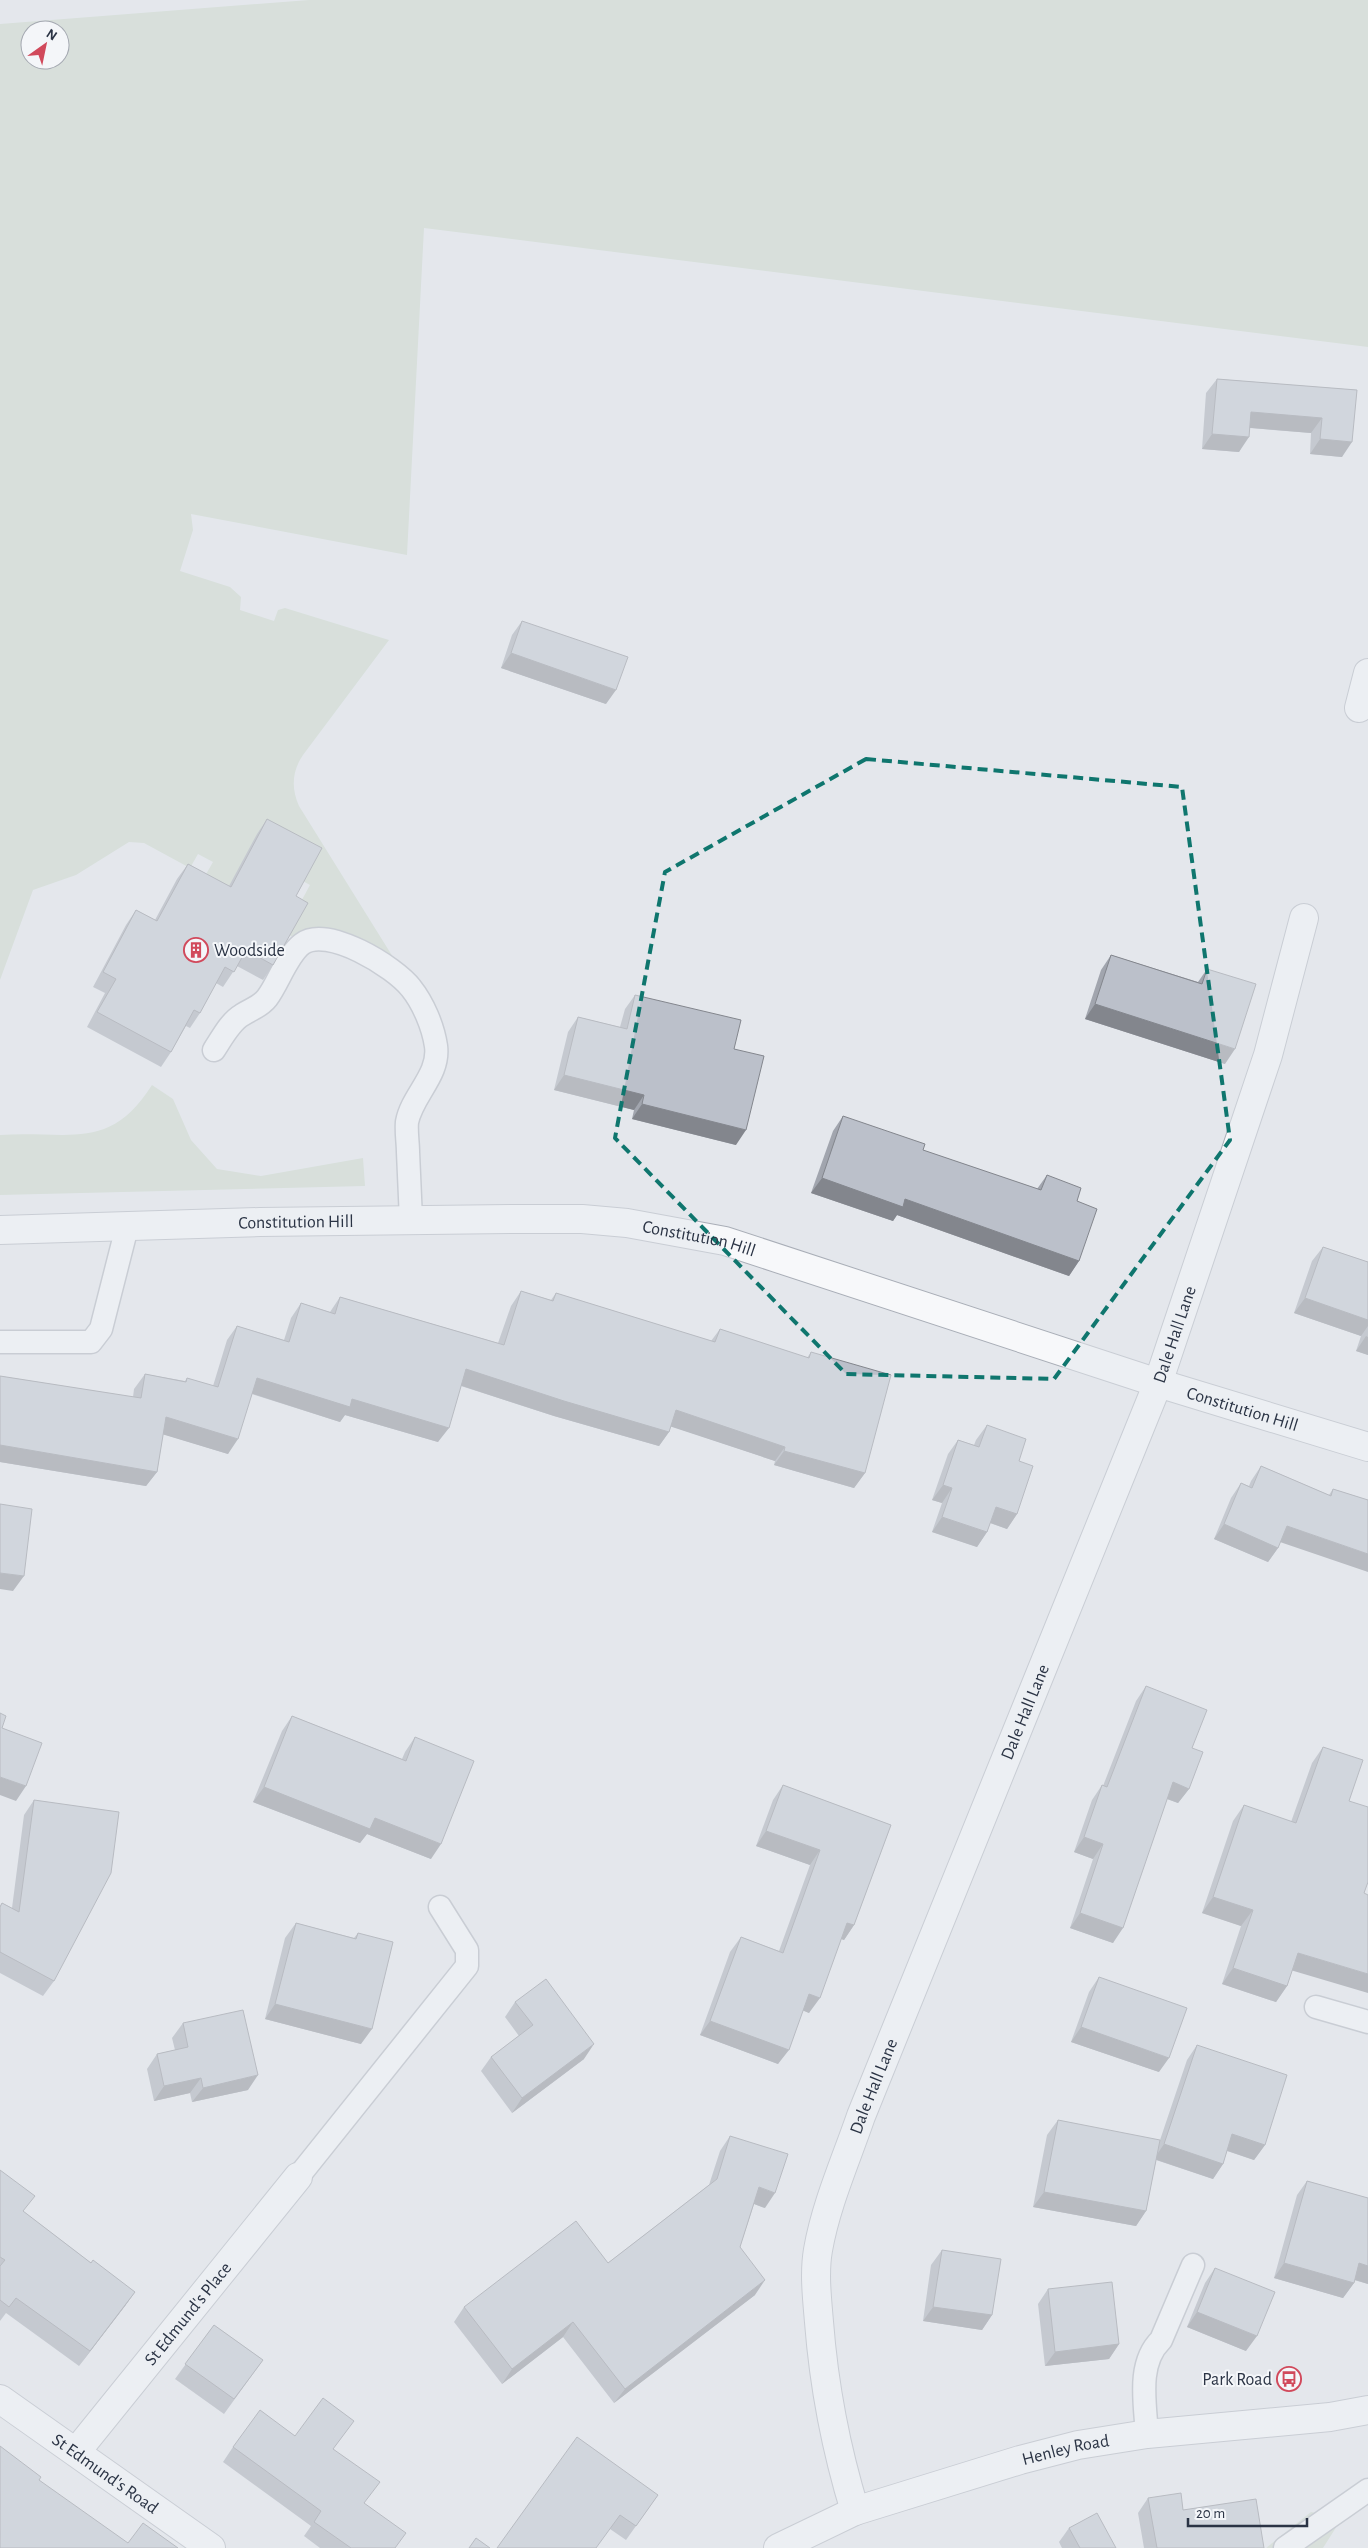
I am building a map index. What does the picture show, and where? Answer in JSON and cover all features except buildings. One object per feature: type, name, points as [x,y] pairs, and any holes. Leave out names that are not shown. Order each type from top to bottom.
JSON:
[{"type":"street","points":[[1359,708],[1368,673]]},
{"type":"street","name":"Dale Hall Lane","points":[[855,2512],[841,2466],[823,2374],[817,2295],[818,2251],[828,2210],[865,2107],[1158,1383],[1268,1055],[1304,918]]},
{"type":"street","name":"Constitution Hill","points":[[0,1230],[411,1220],[582,1219],[627,1223],[725,1241],[1158,1383],[1368,1447]]},
{"type":"street","name":"St Edmund's Place","points":[[76,2452],[298,2177]]},
{"type":"street","name":"St Edmund's Road","points":[[0,2399],[211,2548]]},
{"type":"street","name":"Henley Road","points":[[778,2548],[855,2512],[1020,2460],[1078,2445],[1147,2434],[1330,2416],[1368,2410]]},
{"type":"lane","points":[[214,1050],[233,1022],[242,1015],[256,1009],[267,999],[302,944],[312,940],[333,940],[360,952],[400,976],[411,987],[422,1004],[437,1047],[436,1064],[416,1098],[407,1123],[411,1220]]},
{"type":"lane","points":[[0,1342],[91,1342],[101,1329],[127,1227]]},
{"type":"lane","points":[[298,2177],[468,1966],[467,1950],[440,1907]]},
{"type":"lane","points":[[1316,2007],[1368,2022]]},
{"type":"lane","points":[[1147,2434],[1144,2393],[1147,2363],[1153,2348],[1161,2340],[1193,2265]]},
{"type":"lane","points":[[1285,2548],[1368,2490]]},
{"type":"highlighted area","points":[[866,759],[1182,787],[1230,1140],[1054,1379],[846,1374],[615,1138],[665,872]]},
{"type":"green space","points":[[309,0],[1368,0],[1368,347],[424,228],[407,555],[191,514],[193,530],[180,571],[230,587],[241,597],[240,610],[274,621],[278,610],[285,608],[389,640],[299,761],[295,773],[294,786],[299,806],[401,970],[293,937],[279,930],[291,920],[310,885],[257,856],[230,905],[205,876],[213,862],[198,854],[190,868],[144,843],[129,842],[76,875],[33,890],[0,980],[0,24],[20,22],[20,70],[70,70],[70,20],[52,20]]},
{"type":"green space","points":[[152,1085],[173,1099],[191,1140],[217,1169],[261,1176],[363,1158],[365,1186],[0,1195],[0,1135],[85,1134],[103,1129],[120,1121],[136,1106]]},
{"type":"green space","points":[[1311,2512],[1342,2518],[1323,2548],[1266,2548]]},
{"type":"place","name":"Woodside","points":[[196,950]]},
{"type":"place","name":"Park Road","points":[[1289,2379]]}]
